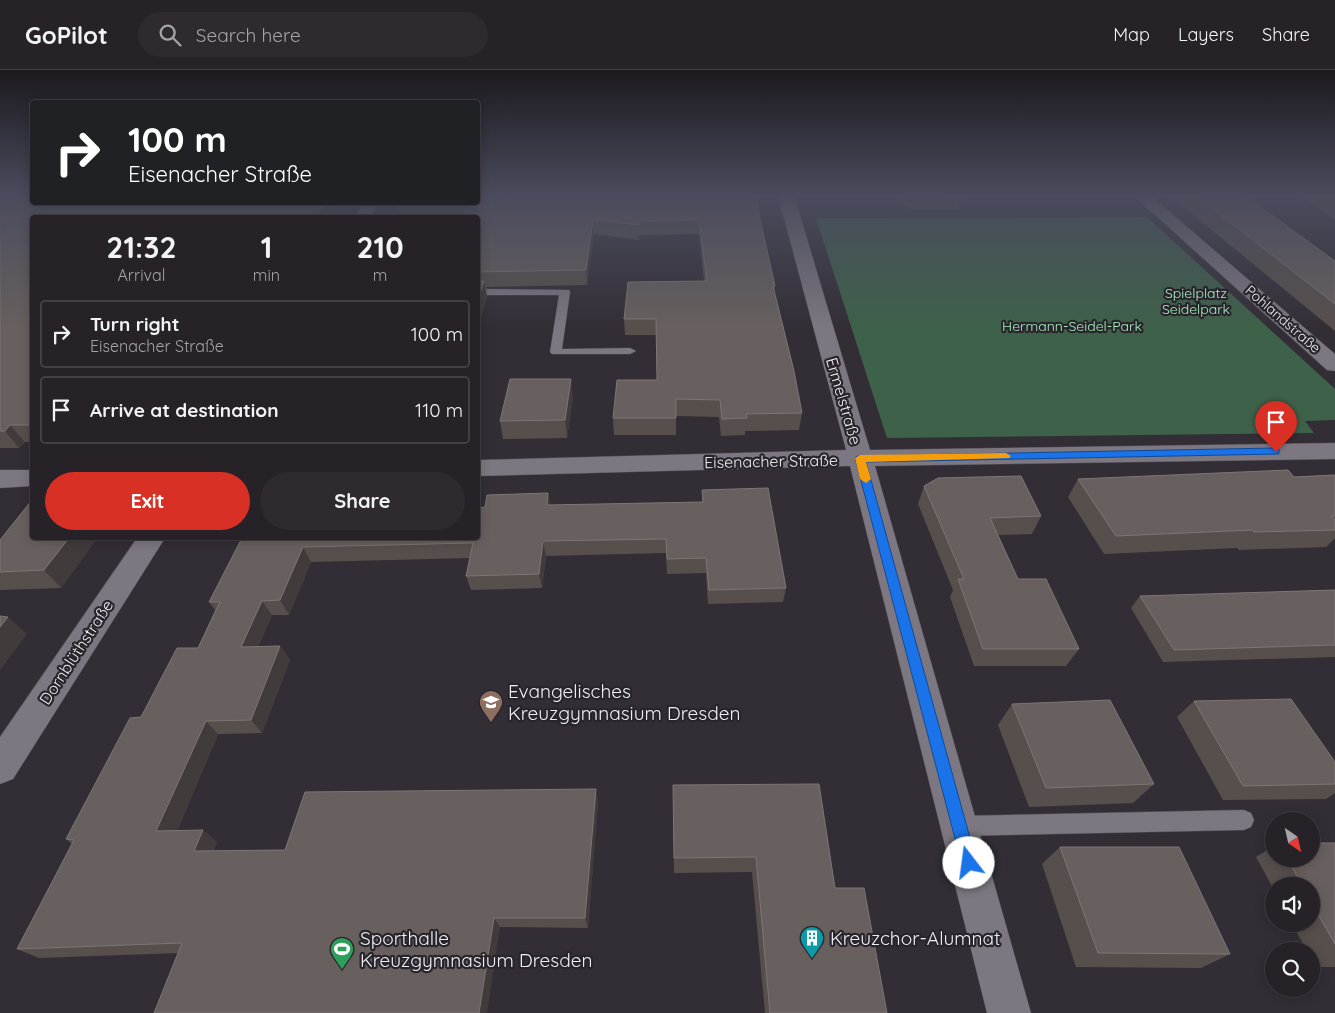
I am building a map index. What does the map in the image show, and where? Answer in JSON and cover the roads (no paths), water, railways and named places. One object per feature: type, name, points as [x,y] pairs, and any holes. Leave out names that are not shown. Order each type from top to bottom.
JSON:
[{"type":"street","name":"Ermelstraße","points":[[798,239],[860,458],[1009,1013]]},
{"type":"street","name":"Pohlandstraße","points":[[1190,239],[1335,365]]},
{"type":"street","name":"Eisenacher Straße","points":[[480,468],[860,458],[1335,451]]},
{"type":"street","points":[[0,479],[30,478]]},
{"type":"street","name":"Dornblüthstraße","points":[[0,767],[150,540]]},
{"type":"lane","points":[[480,292],[565,292],[556,352],[630,352]]},
{"type":"lane","points":[[959,826],[1244,820]]},
{"type":"place","name":"Evangelisches Kreuzgymnasium Dresden","points":[[491,723]]},
{"type":"place","name":"Kreuzchor-Alumnat","points":[[812,959]]},
{"type":"place","name":"Sporthalle Kreuzgymnasium Dresden","points":[[342,970]]},
{"type":"park label","name":"Spielplatz Seidelpark","points":[[1196,302]]},
{"type":"park label","name":"Hermann-Seidel-Park","points":[[1072,326]]}]
